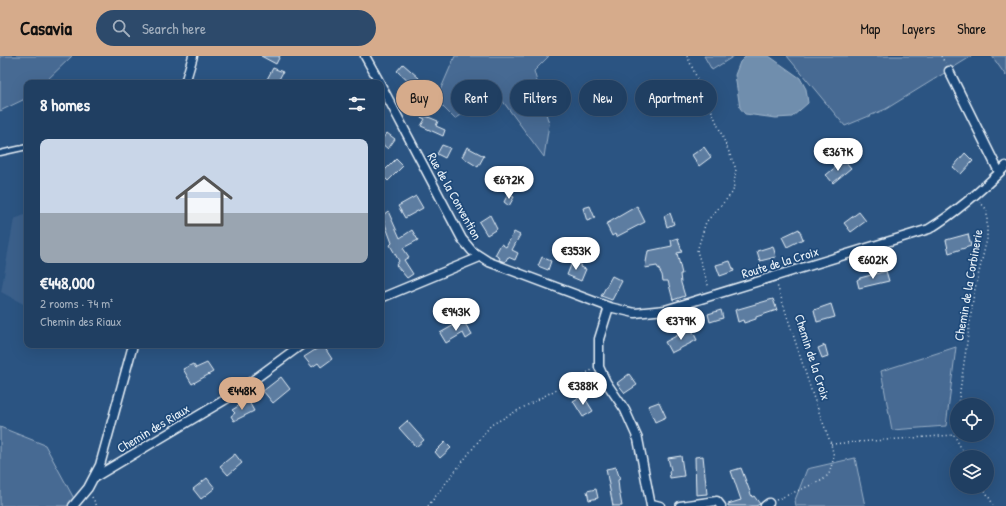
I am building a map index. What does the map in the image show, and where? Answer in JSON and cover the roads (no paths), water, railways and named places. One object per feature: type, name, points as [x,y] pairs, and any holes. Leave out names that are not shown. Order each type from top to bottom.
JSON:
[{"type":"street","points":[[186,80],[193,56]]},
{"type":"street","name":"Rue de la Convention","points":[[366,56],[378,80]]},
{"type":"street","points":[[949,71],[999,172]]},
{"type":"street","name":"Rue de la Convention","points":[[384,92],[462,239],[472,251],[480,257],[609,307]]},
{"type":"street","name":"Route de la Croix","points":[[609,307],[635,313],[648,313],[712,296],[928,229],[953,214],[976,196],[1006,166]]},
{"type":"street","points":[[384,297],[480,257]]},
{"type":"street","points":[[609,307],[599,339],[600,367],[606,382],[625,410],[638,438],[651,505],[660,506]]},
{"type":"street","points":[[73,506],[88,488],[100,465],[132,348]]},
{"type":"street","name":"Chemin des Riaux","points":[[95,477],[233,395],[297,348]]},
{"type":"street","points":[[680,506],[717,501],[721,506]]},
{"type":"lane","points":[[0,153],[24,148]]}]
